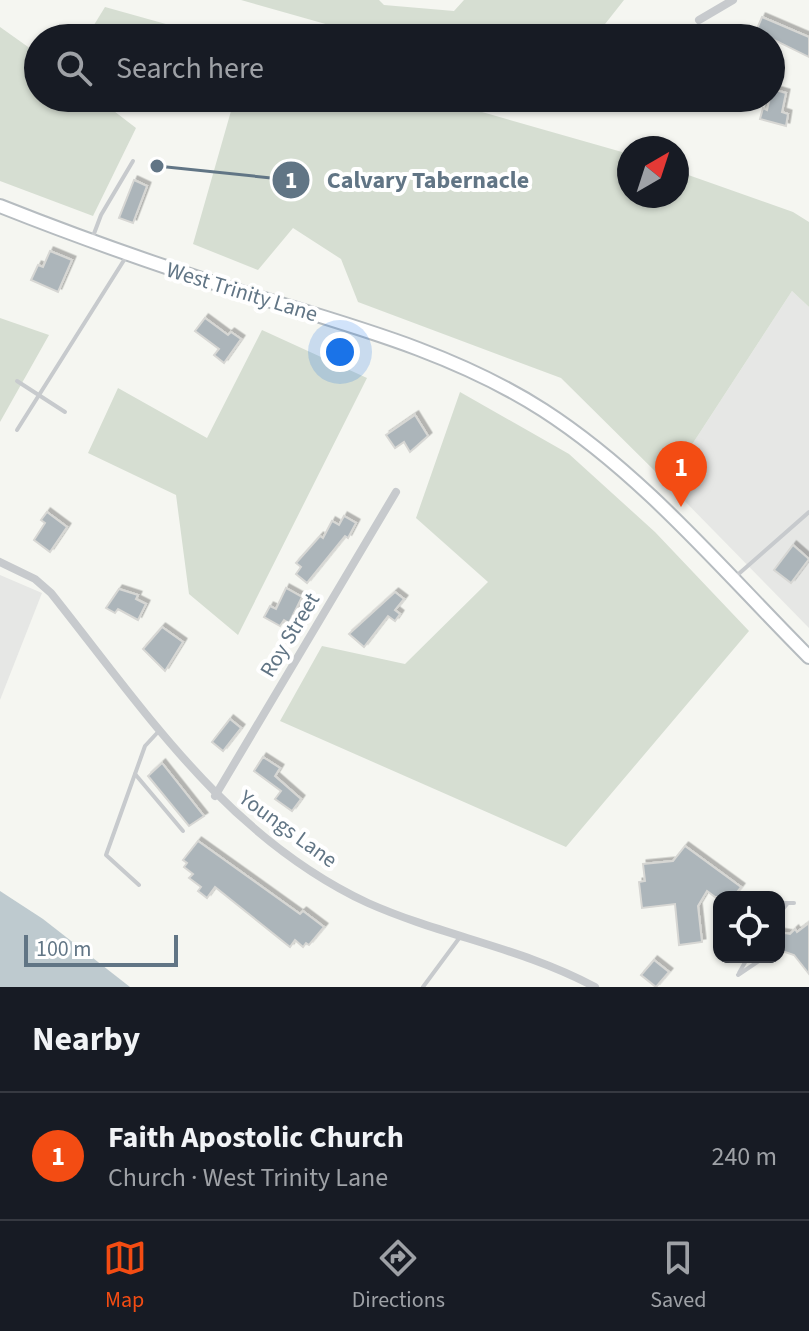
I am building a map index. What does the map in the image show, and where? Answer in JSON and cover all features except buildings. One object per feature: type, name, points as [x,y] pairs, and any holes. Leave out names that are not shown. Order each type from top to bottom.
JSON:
[{"type":"main road","name":"West Trinity Lane","points":[[0,206],[127,255],[388,338],[441,357],[498,383],[545,411],[598,450],[809,657]]},
{"type":"street","points":[[699,20],[733,0]]},
{"type":"street","name":"Roy Street","points":[[215,796],[396,492]]},
{"type":"street","name":"Youngs Lane","points":[[0,562],[35,579],[51,593],[215,796],[250,827],[350,894],[548,964],[595,987]]},
{"type":"lane","points":[[91,241],[101,215],[133,161]]},
{"type":"lane","points":[[17,430],[127,255]]},
{"type":"lane","points":[[17,381],[65,412]]},
{"type":"lane","points":[[732,580],[809,512]]},
{"type":"lane","points":[[139,885],[106,855],[145,746],[160,730]]},
{"type":"lane","points":[[135,774],[183,831]]},
{"type":"lane","points":[[785,906],[794,903]]},
{"type":"lane","points":[[423,987],[462,935]]},
{"type":"lane","points":[[745,963],[738,975],[756,963]]},
{"type":"shaded area","points":[[241,0],[379,0],[384,5],[454,11],[464,0],[624,0],[605,24],[326,24]]},
{"type":"shaded area","points":[[105,7],[166,24],[95,24]]},
{"type":"shaded area","points":[[0,27],[24,44],[24,112],[115,112],[136,128],[93,216],[0,181]]},
{"type":"shaded area","points":[[231,112],[482,112],[617,151],[617,208],[689,208],[689,175],[793,212],[809,222],[809,307],[792,291],[667,483],[561,378],[358,302],[341,259],[293,228],[258,270],[193,244]]},
{"type":"shaded area","points":[[792,291],[809,307],[809,628],[667,483]]},
{"type":"shaded area","points":[[0,318],[49,335],[0,422]]},
{"type":"shaded area","points":[[262,330],[367,378],[238,635],[189,594],[176,495],[88,453],[118,388],[207,438]]},
{"type":"shaded area","points":[[460,392],[569,454],[655,532],[749,631],[566,847],[280,721],[322,646],[405,664],[488,582],[416,518]]},
{"type":"shaded area","points":[[0,575],[42,593],[0,700]]},
{"type":"shaded area","points":[[0,891],[43,919],[130,987],[0,987]]},
{"type":"place","name":"Calvary Tabernacle","points":[[157,166]]},
{"type":"place","name":"Faith Apostolic Church","points":[[681,507]]}]
